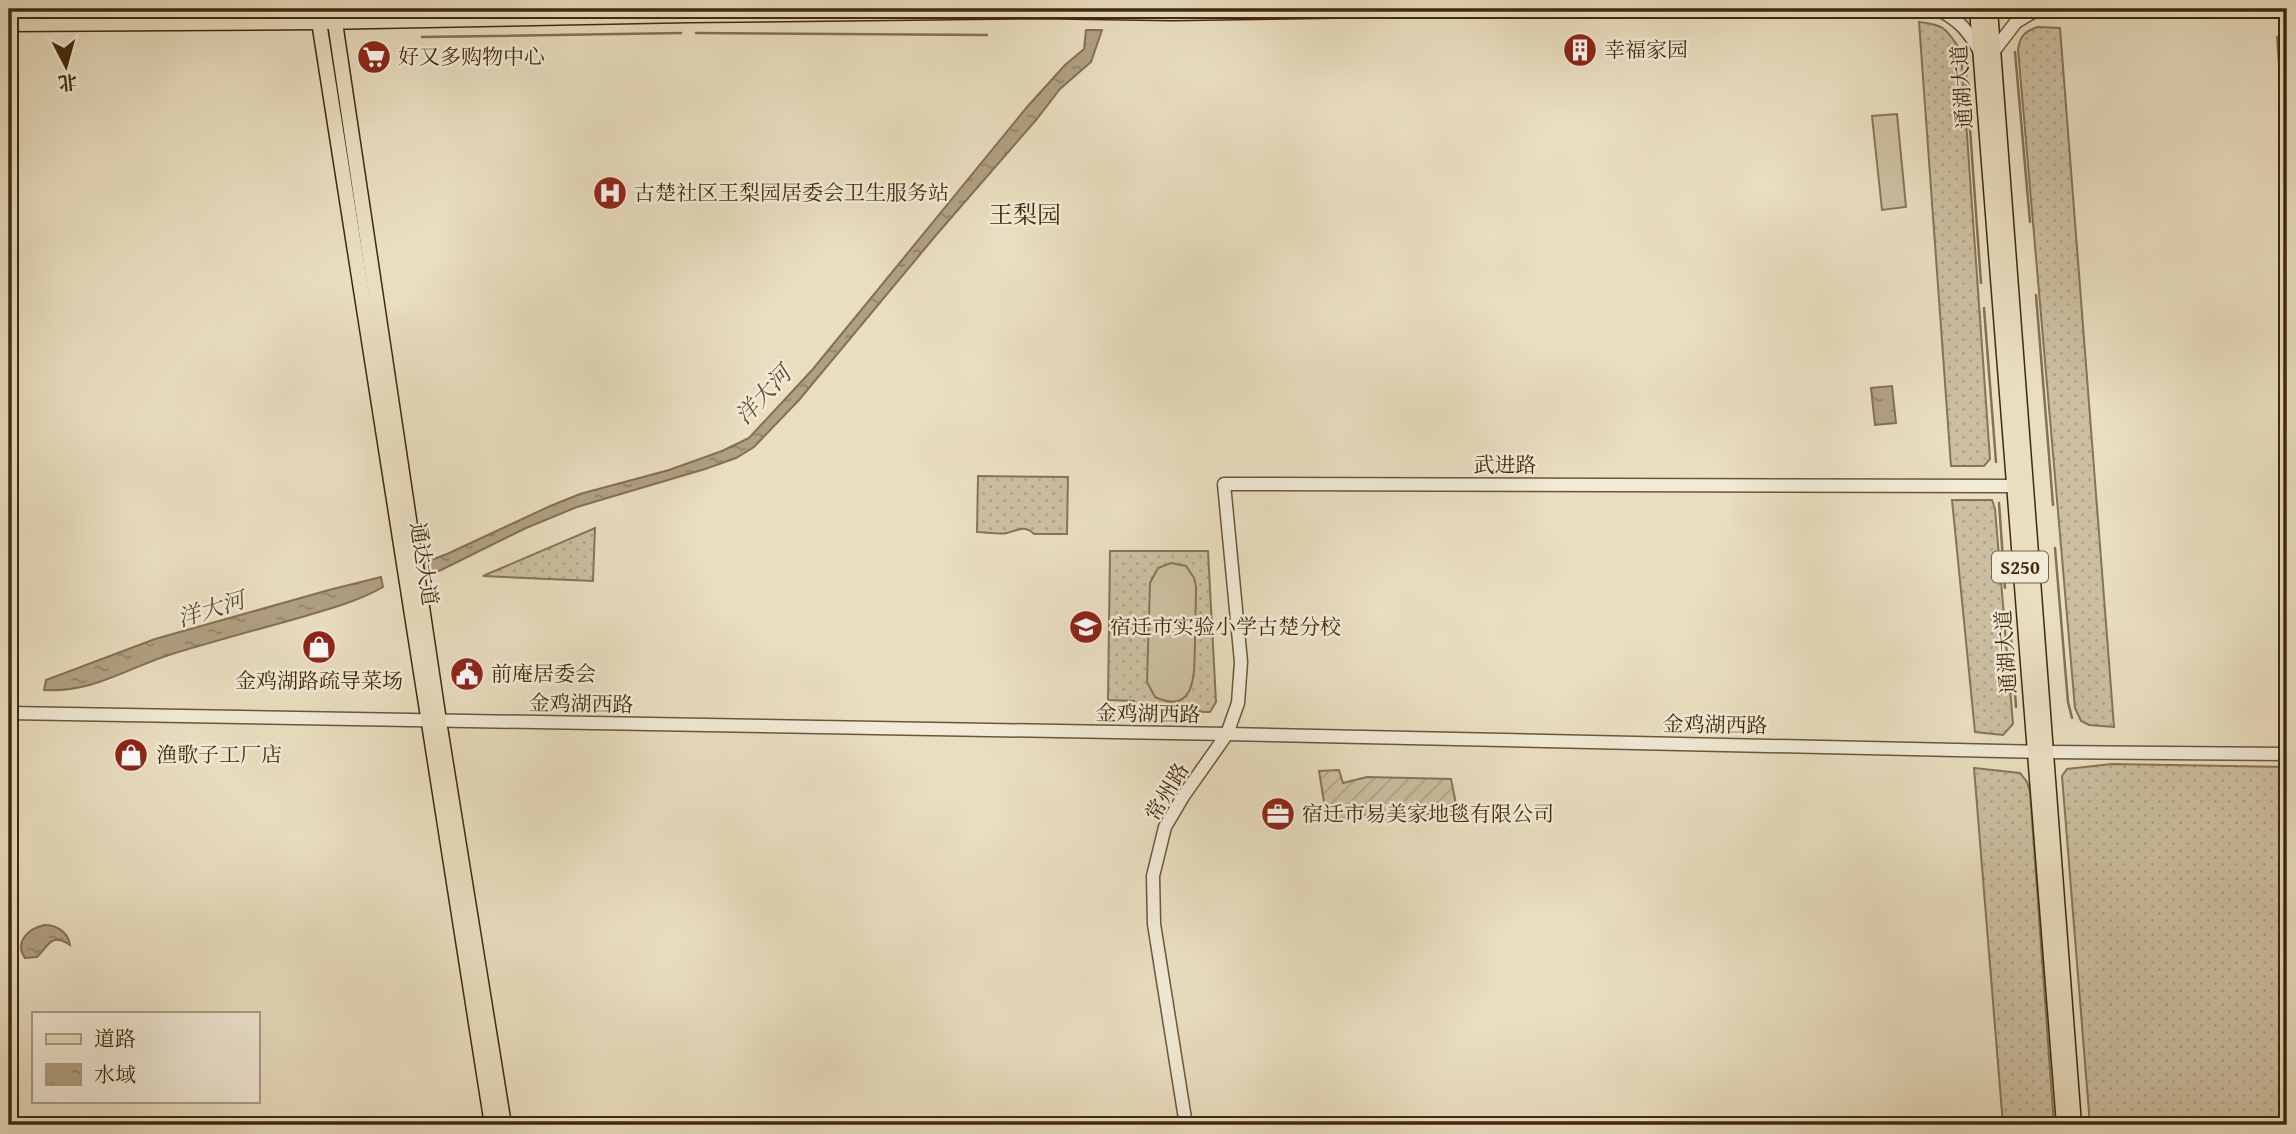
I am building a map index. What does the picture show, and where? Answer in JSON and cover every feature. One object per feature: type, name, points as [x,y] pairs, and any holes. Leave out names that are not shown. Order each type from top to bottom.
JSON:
[{"type":"main road","points":[[9,24],[317,15],[1442,9]]},
{"type":"main road","name":"通湖大道","points":[[1977,9],[1987,53],[2041,752],[2074,1125]]},
{"type":"main road","name":"通湖大道","points":[[1990,9],[1987,53],[2014,486],[2041,752],[2064,1125]]},
{"type":"main road","name":"通达大道","points":[[317,15],[433,720],[504,1125]]},
{"type":"main road","name":"通达大道","points":[[334,15],[492,1125]]},
{"type":"street","points":[[1937,9],[1962,25],[1987,53],[2016,22],[2038,9]]},
{"type":"street","name":"武进路","points":[[1224,484],[2014,486]]},
{"type":"street","name":"常州路","points":[[1186,1125],[1154,924],[1153,876],[1165,827],[1227,734],[1238,703],[1241,662],[1224,484]]},
{"type":"street","name":"金鸡湖西路","points":[[9,713],[1227,734],[2041,752],[2287,754]]},
{"type":"shaded area","points":[[1919,22],[1944,29],[1961,51],[1990,459],[1984,466],[1951,466]]},
{"type":"shaded area","points":[[2285,24],[2287,128],[2283,121],[2277,37],[2284,32]]},
{"type":"shaded area","points":[[2038,27],[2060,28],[2114,727],[2089,725],[2081,721],[2075,708],[2018,49],[2024,35]]},
{"type":"shaded area","points":[[1897,114],[1906,207],[1882,210],[1872,116]]},
{"type":"shaded area","points":[[978,476],[1068,477],[1067,534],[1034,534],[1024,529],[1003,534],[977,532]]},
{"type":"shaded area","points":[[1952,500],[1992,500],[1995,509],[2013,724],[2003,735],[1975,732]]},
{"type":"shaded area","points":[[595,528],[593,581],[483,576]]},
{"type":"shaded area","points":[[1110,551],[1208,551],[1216,702],[1210,712],[1135,711],[1134,701],[1108,700]]},
{"type":"shaded area","points":[[1171,563],[1186,566],[1196,586],[1193,677],[1186,696],[1179,701],[1155,697],[1147,682],[1150,583],[1158,568]]},
{"type":"shaded area","points":[[2112,764],[2287,767],[2287,1125],[2090,1125],[2062,776],[2067,769]]},
{"type":"shaded area","points":[[1974,768],[2020,773],[2030,792],[2054,1125],[2003,1125]]},
{"type":"shaded area","points":[[1339,770],[1343,783],[1367,777],[1451,779],[1457,809],[1377,822],[1369,815],[1327,821],[1319,771]]},
{"type":"water","points":[[1086,30],[1102,30],[1091,62],[1060,89],[799,400],[754,447],[736,458],[705,469],[577,507],[424,576],[423,563],[548,507],[580,494],[669,470],[749,438],[813,369],[1027,107],[1065,65],[1084,49]]},
{"type":"water","points":[[1892,386],[1896,423],[1875,425],[1871,388]]},
{"type":"water","points":[[381,577],[383,587],[344,604],[172,654],[94,684],[62,690],[44,690],[46,680],[155,639]]},
{"type":"water","points":[[44,925],[61,930],[70,945],[54,940],[37,957],[25,958],[21,947],[24,937]]},
{"type":"waterway","points":[[422,37],[681,33]]},
{"type":"waterway","points":[[696,33],[987,35]]},
{"type":"waterway","points":[[2015,52],[2030,222]]},
{"type":"waterway","points":[[1966,73],[1981,283]]},
{"type":"waterway","points":[[2036,295],[2053,505]]},
{"type":"waterway","points":[[1984,308],[1996,462]]},
{"type":"waterway","points":[[1999,503],[2005,588]]},
{"type":"waterway","points":[[2055,548],[2068,702],[2072,718]]},
{"type":"waterway","points":[[2011,639],[2016,707]]},
{"type":"place","name":"幸福家园","points":[[1580,50]]},
{"type":"place","name":"好又多购物中心","points":[[374,57]]},
{"type":"place","name":"古楚社区王梨园居委会卫生服务站","points":[[610,193]]},
{"type":"place","name":"宿迁市实验小学古楚分校","points":[[1086,627]]},
{"type":"place","name":"金鸡湖路疏导菜场","points":[[319,647]]},
{"type":"place","name":"前庵居委会","points":[[467,674]]},
{"type":"place","name":"渔歌子工厂店","points":[[131,755]]},
{"type":"place","name":"宿迁市易美家地毯有限公司","points":[[1278,814]]},
{"type":"district","name":"王梨园","points":[[1025,215]]},
{"type":"water label","name":"洋大河","points":[[763,395]]},
{"type":"water label","name":"洋大河","points":[[211,609]]}]
